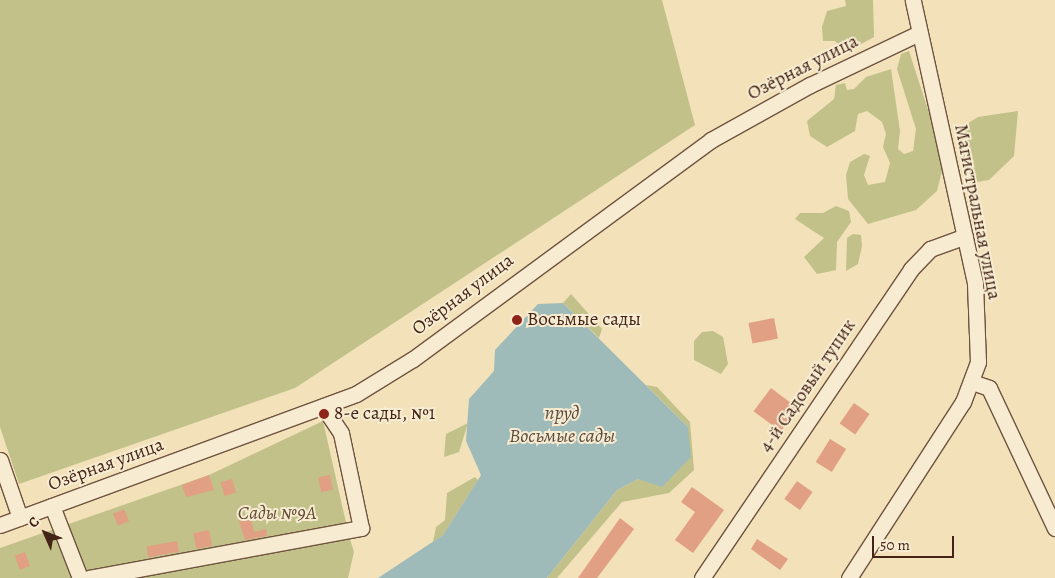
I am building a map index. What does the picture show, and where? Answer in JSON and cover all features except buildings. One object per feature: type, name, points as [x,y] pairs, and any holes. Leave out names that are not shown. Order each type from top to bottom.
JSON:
[{"type":"street","name":"Магистральная улица","points":[[849,578],[943,436],[972,382],[978,329],[965,236],[912,0]]},
{"type":"street","name":"Озёрная улица","points":[[0,525],[356,394],[413,359],[711,140],[810,85],[919,32]]},
{"type":"street","name":"4-й Садовый тупик","points":[[702,578],[911,269],[930,249],[965,236]]},
{"type":"street","points":[[972,382],[989,388],[1055,528]]},
{"type":"street","points":[[89,578],[361,528],[341,433],[323,406]]},
{"type":"street","points":[[0,460],[20,518]]},
{"type":"street","points":[[52,506],[80,578]]},
{"type":"green space","points":[[0,0],[662,0],[695,125],[295,388],[19,484],[0,427]]},
{"type":"green space","points":[[845,0],[873,0],[874,37],[845,53],[835,41],[823,41],[822,27],[827,11],[846,6]]},
{"type":"green space","points":[[909,51],[940,147],[942,171],[937,191],[916,210],[868,224],[848,199],[846,175],[850,162],[864,154],[870,156],[864,175],[868,185],[885,182],[890,163],[883,147],[886,134],[882,122],[867,111],[858,114],[855,131],[827,147],[810,136],[807,121],[834,99],[836,85],[845,83],[847,90],[854,89],[866,77],[891,69],[900,131],[898,149],[904,154],[913,151],[916,129],[897,69],[901,54]]},
{"type":"green space","points":[[1018,111],[1014,156],[989,180],[977,182],[965,171],[960,144],[965,125],[978,117]]},
{"type":"green space","points":[[836,206],[849,211],[851,222],[837,242],[836,270],[817,274],[804,257],[824,238],[795,219],[800,213],[823,213]]},
{"type":"green space","points":[[853,234],[861,235],[862,246],[858,264],[846,271],[847,238]]},
{"type":"green space","points":[[571,294],[602,329],[599,338],[563,303]]},
{"type":"green space","points":[[713,331],[723,337],[728,364],[721,374],[694,360],[694,341],[702,332]]},
{"type":"green space","points":[[646,385],[657,387],[690,422],[694,470],[669,493],[622,502],[557,578],[547,578],[617,490],[638,479],[688,427]]},
{"type":"green space","name":"Сады №9А","points":[[323,421],[347,527],[339,530],[341,541],[350,539],[354,552],[348,578],[0,578],[0,548],[209,475]]},
{"type":"green space","points":[[468,423],[459,452],[444,457],[446,434]]},
{"type":"green space","points":[[475,477],[478,480],[443,535],[433,542],[436,527],[445,520],[447,493]]},
{"type":"water","name":"пруд Восьмые сады","points":[[563,303],[688,427],[691,457],[662,487],[638,479],[617,490],[547,578],[378,578],[443,535],[481,475],[466,441],[469,399],[494,371],[495,350],[538,304]]},
{"type":"place","name":"Восьмые сады","points":[[517,320]]},
{"type":"place","name":"8-е сады, №1","points":[[324,414]]}]
